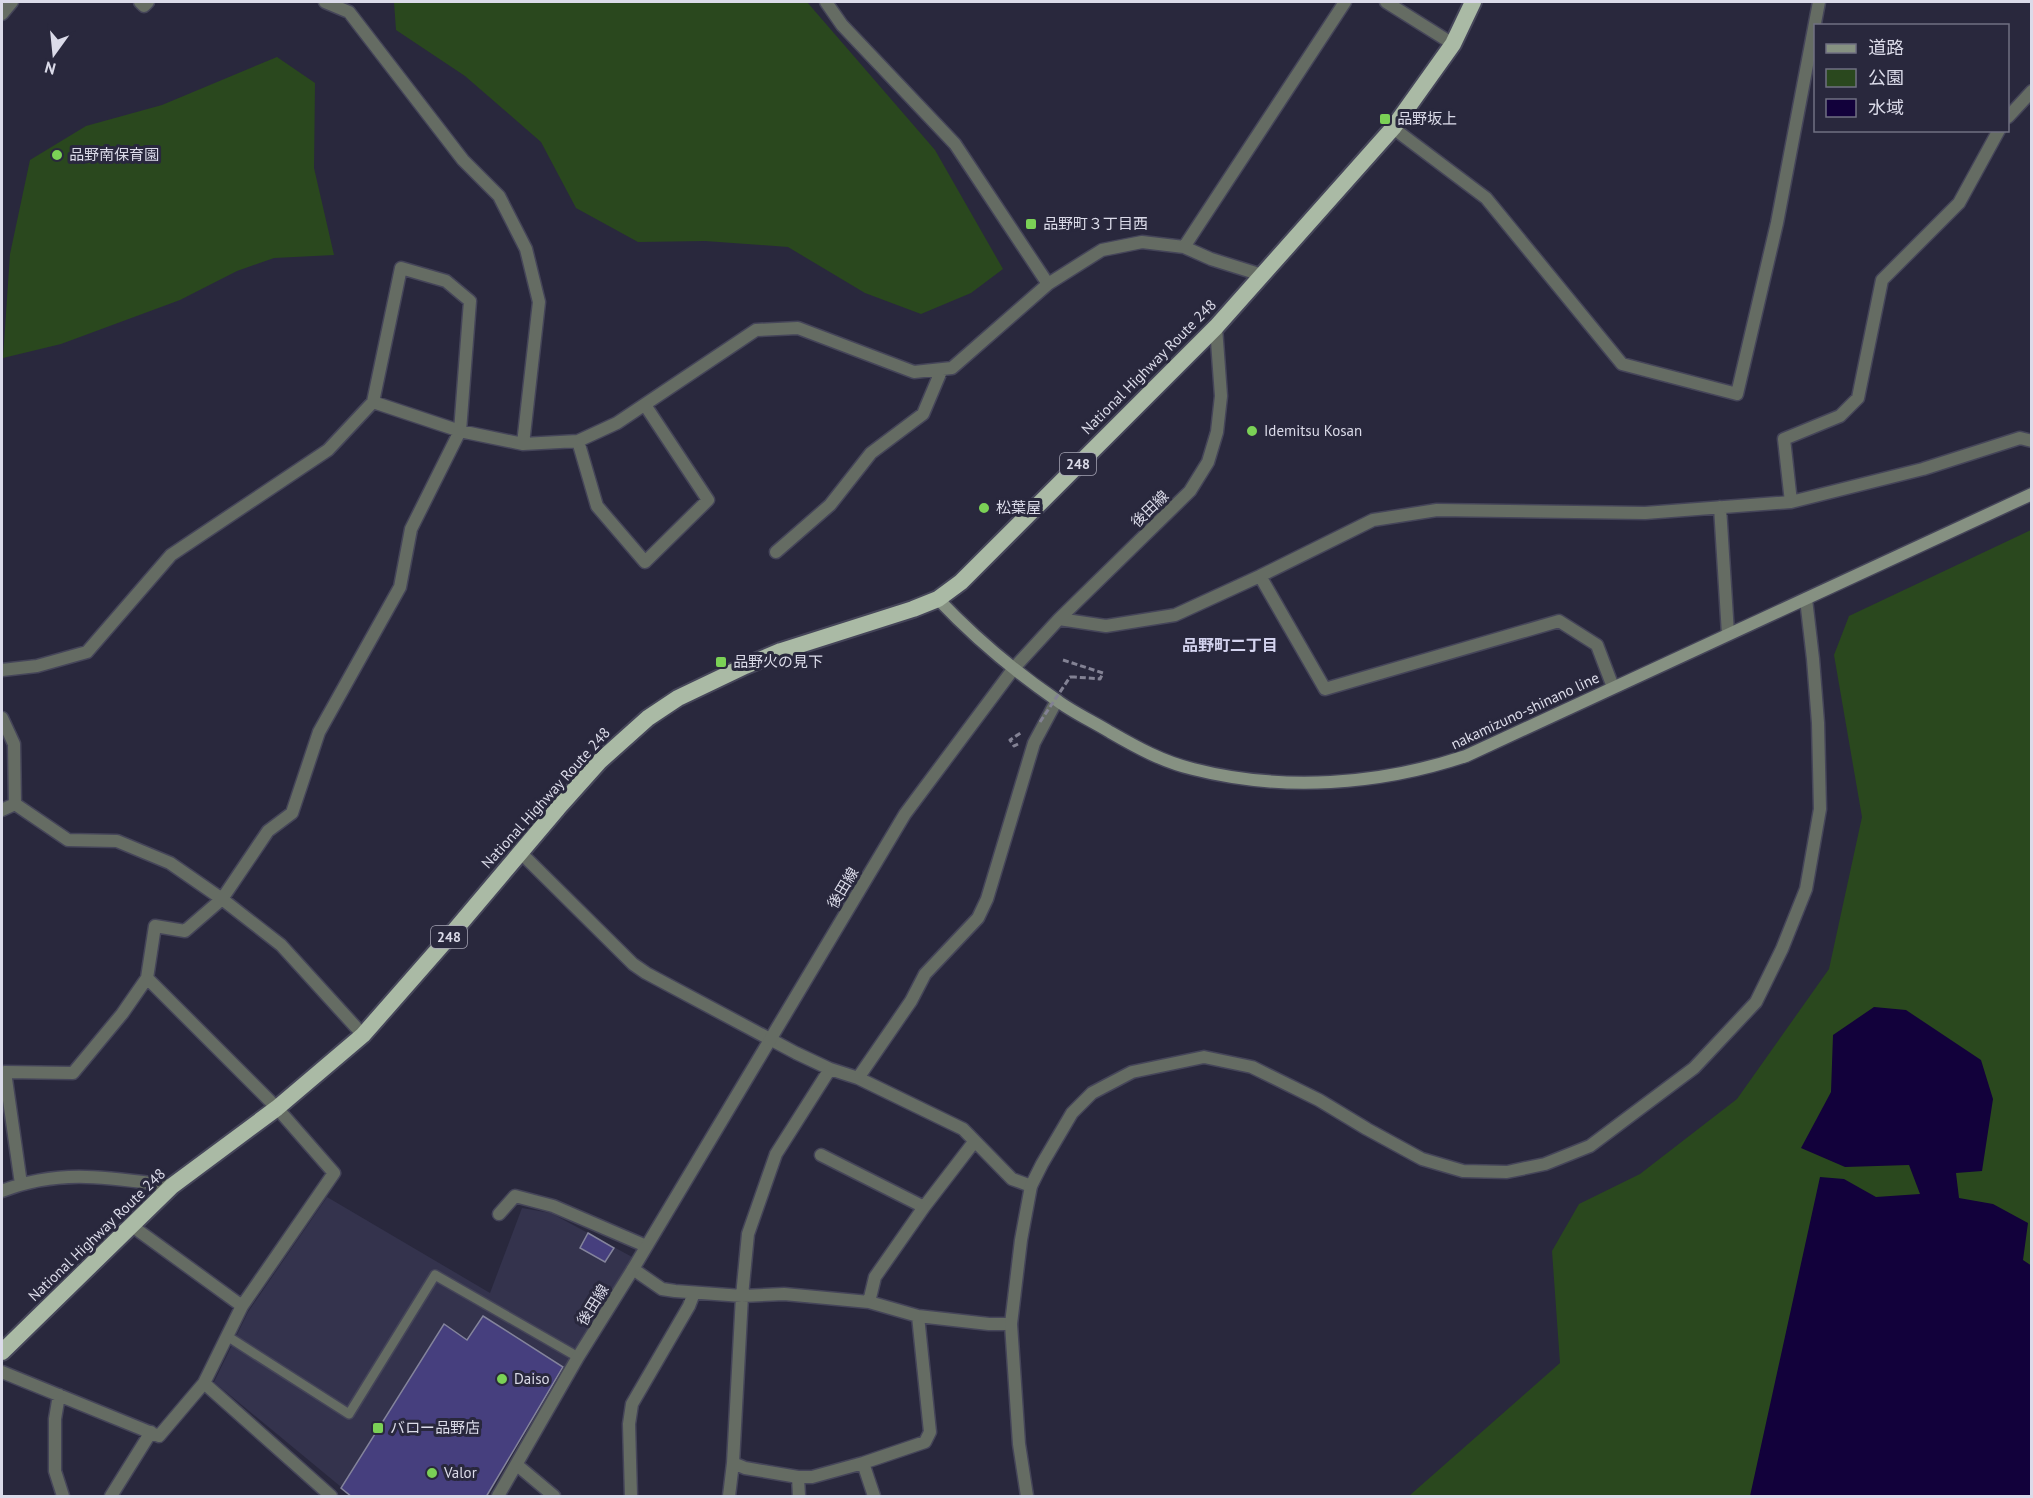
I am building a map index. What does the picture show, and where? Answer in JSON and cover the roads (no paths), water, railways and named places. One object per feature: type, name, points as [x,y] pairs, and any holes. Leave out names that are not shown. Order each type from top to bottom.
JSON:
[{"type":"highway","name":"National Highway Route 248","points":[[2,1352],[172,1186],[277,1108],[363,1035],[600,761],[648,718],[678,698],[735,670],[781,651],[913,609],[938,599],[961,582],[1216,327],[1393,128],[1453,44],[1473,2]]},
{"type":"main road","name":"nakamizuno-shinano line","points":[[938,599],[961,624],[1056,700],[1147,753],[1191,769],[1237,778],[1281,783],[1324,783],[1397,775],[1466,756],[2031,494]]},
{"type":"street","points":[[2,14],[12,2]]},
{"type":"street","points":[[140,2],[144,6],[148,2]]},
{"type":"street","points":[[325,2],[349,12],[464,160],[499,196],[526,249],[538,302],[523,444]]},
{"type":"street","points":[[826,2],[842,25],[956,144],[1048,284]]},
{"type":"street","points":[[1184,247],[1345,2]]},
{"type":"street","points":[[1386,2],[1453,44]]},
{"type":"street","points":[[1815,24],[1819,2]]},
{"type":"street","points":[[1393,128],[1486,198],[1622,364],[1737,394],[1777,223],[1814,28]]},
{"type":"street","points":[[2009,115],[2031,91]]},
{"type":"street","points":[[1791,502],[1784,439],[1840,416],[1858,398],[1882,280],[1959,203],[1999,132]]},
{"type":"street","points":[[373,402],[460,431],[523,444],[578,441],[617,423],[756,330],[798,328],[914,372],[952,368],[1048,284],[1102,250],[1142,242],[1184,247],[1211,259],[1262,275]]},
{"type":"street","points":[[2,670],[37,666],[87,652],[171,555],[328,450],[373,402],[401,268],[446,281],[470,302],[460,431],[411,529],[400,587],[319,732],[292,813],[268,831],[222,899],[184,931],[155,926],[147,978],[122,1014],[74,1073],[5,1072],[21,1184]]},
{"type":"street","name":"後田線","points":[[498,1497],[579,1357],[904,814],[1014,668],[1059,619],[1190,491],[1208,462],[1217,432],[1221,396],[1216,327]]},
{"type":"street","points":[[776,552],[830,505],[871,453],[923,414],[942,369]]},
{"type":"street","points":[[578,441],[597,506],[645,562],[708,500],[645,405]]},
{"type":"street","points":[[1059,619],[1106,626],[1175,615],[1373,520],[1437,510],[1646,513],[1791,502],[1923,469],[2020,438],[2031,441]]},
{"type":"street","points":[[1720,507],[1728,634]]},
{"type":"street","points":[[1260,576],[1325,689],[1559,621],[1597,645],[1613,687]]},
{"type":"street","points":[[1027,1497],[1019,1444],[1011,1324],[1021,1240],[1031,1186],[1054,1141],[1072,1113],[1092,1093],[1132,1072],[1204,1057],[1252,1066],[1318,1100],[1422,1159],[1463,1171],[1507,1172],[1545,1164],[1590,1146],[1694,1068],[1755,1002],[1782,950],[1806,889],[1820,809],[1814,659],[1806,599]]},
{"type":"street","points":[[858,1078],[910,1001],[925,974],[978,918],[987,899],[1034,743],[1056,700]]},
{"type":"street","points":[[2,718],[14,744],[15,804]]},
{"type":"street","points":[[15,804],[68,840],[117,841],[170,862],[281,945],[363,1035]]},
{"type":"street","points":[[2,810],[15,804]]},
{"type":"street","points":[[520,852],[633,964],[770,1040],[830,1069],[858,1078],[963,1129],[1011,1179],[1031,1186]]},
{"type":"street","points":[[2,1372],[159,1436],[204,1383],[242,1306],[334,1173],[277,1108],[147,978]]},
{"type":"street","points":[[729,1497],[748,1234],[776,1154],[830,1069]]},
{"type":"street","points":[[869,1302],[875,1277],[924,1207],[974,1142]]},
{"type":"street","points":[[821,1155],[924,1207]]},
{"type":"street","points":[[2,1191],[21,1184],[65,1176],[107,1178],[172,1186]]},
{"type":"street","points":[[499,1214],[515,1196],[553,1206],[646,1246]]},
{"type":"street","points":[[132,1226],[242,1306]]},
{"type":"street","points":[[633,1269],[662,1289],[742,1296],[784,1294],[869,1302],[918,1316],[989,1324],[1011,1324]]},
{"type":"street","points":[[631,1497],[628,1424],[632,1404],[689,1306],[694,1293]]},
{"type":"street","points":[[733,1463],[745,1468],[798,1477],[812,1477],[863,1464],[925,1442],[930,1432],[918,1316]]},
{"type":"street","points":[[204,1383],[331,1497]]},
{"type":"street","points":[[59,1395],[55,1419],[55,1472],[63,1497]]},
{"type":"street","points":[[111,1497],[151,1432]]},
{"type":"street","points":[[863,1464],[874,1497]]},
{"type":"street","points":[[518,1466],[554,1497]]},
{"type":"street","points":[[798,1477],[799,1497]]},
{"type":"lane","points":[[227,1336],[349,1414],[435,1275],[579,1357]]},
{"type":"water","points":[[1874,1007],[1906,1010],[1981,1060],[1993,1099],[1982,1171],[1956,1173],[1959,1198],[1993,1204],[2028,1223],[2023,1260],[2032,1266],[2031,1496],[1750,1496],[1820,1177],[1844,1179],[1876,1197],[1920,1194],[1909,1165],[1845,1167],[1801,1148],[1831,1092],[1833,1035]]},
{"type":"place","name":"品野坂上","points":[[1385,119]]},
{"type":"place","name":"品野南保育園","points":[[57,155]]},
{"type":"place","name":"品野町３丁目西","points":[[1031,224]]},
{"type":"place","name":"Idemitsu Kosan","points":[[1252,431]]},
{"type":"place","name":"松葉屋","points":[[984,508]]},
{"type":"place","name":"品野火の見下","points":[[721,662]]},
{"type":"place","name":"Daiso","points":[[502,1379]]},
{"type":"place","name":"バロー品野店","points":[[378,1428]]},
{"type":"place","name":"Valor","points":[[432,1473]]},
{"type":"district","name":"品野町二丁目","points":[[1230,645]]}]
